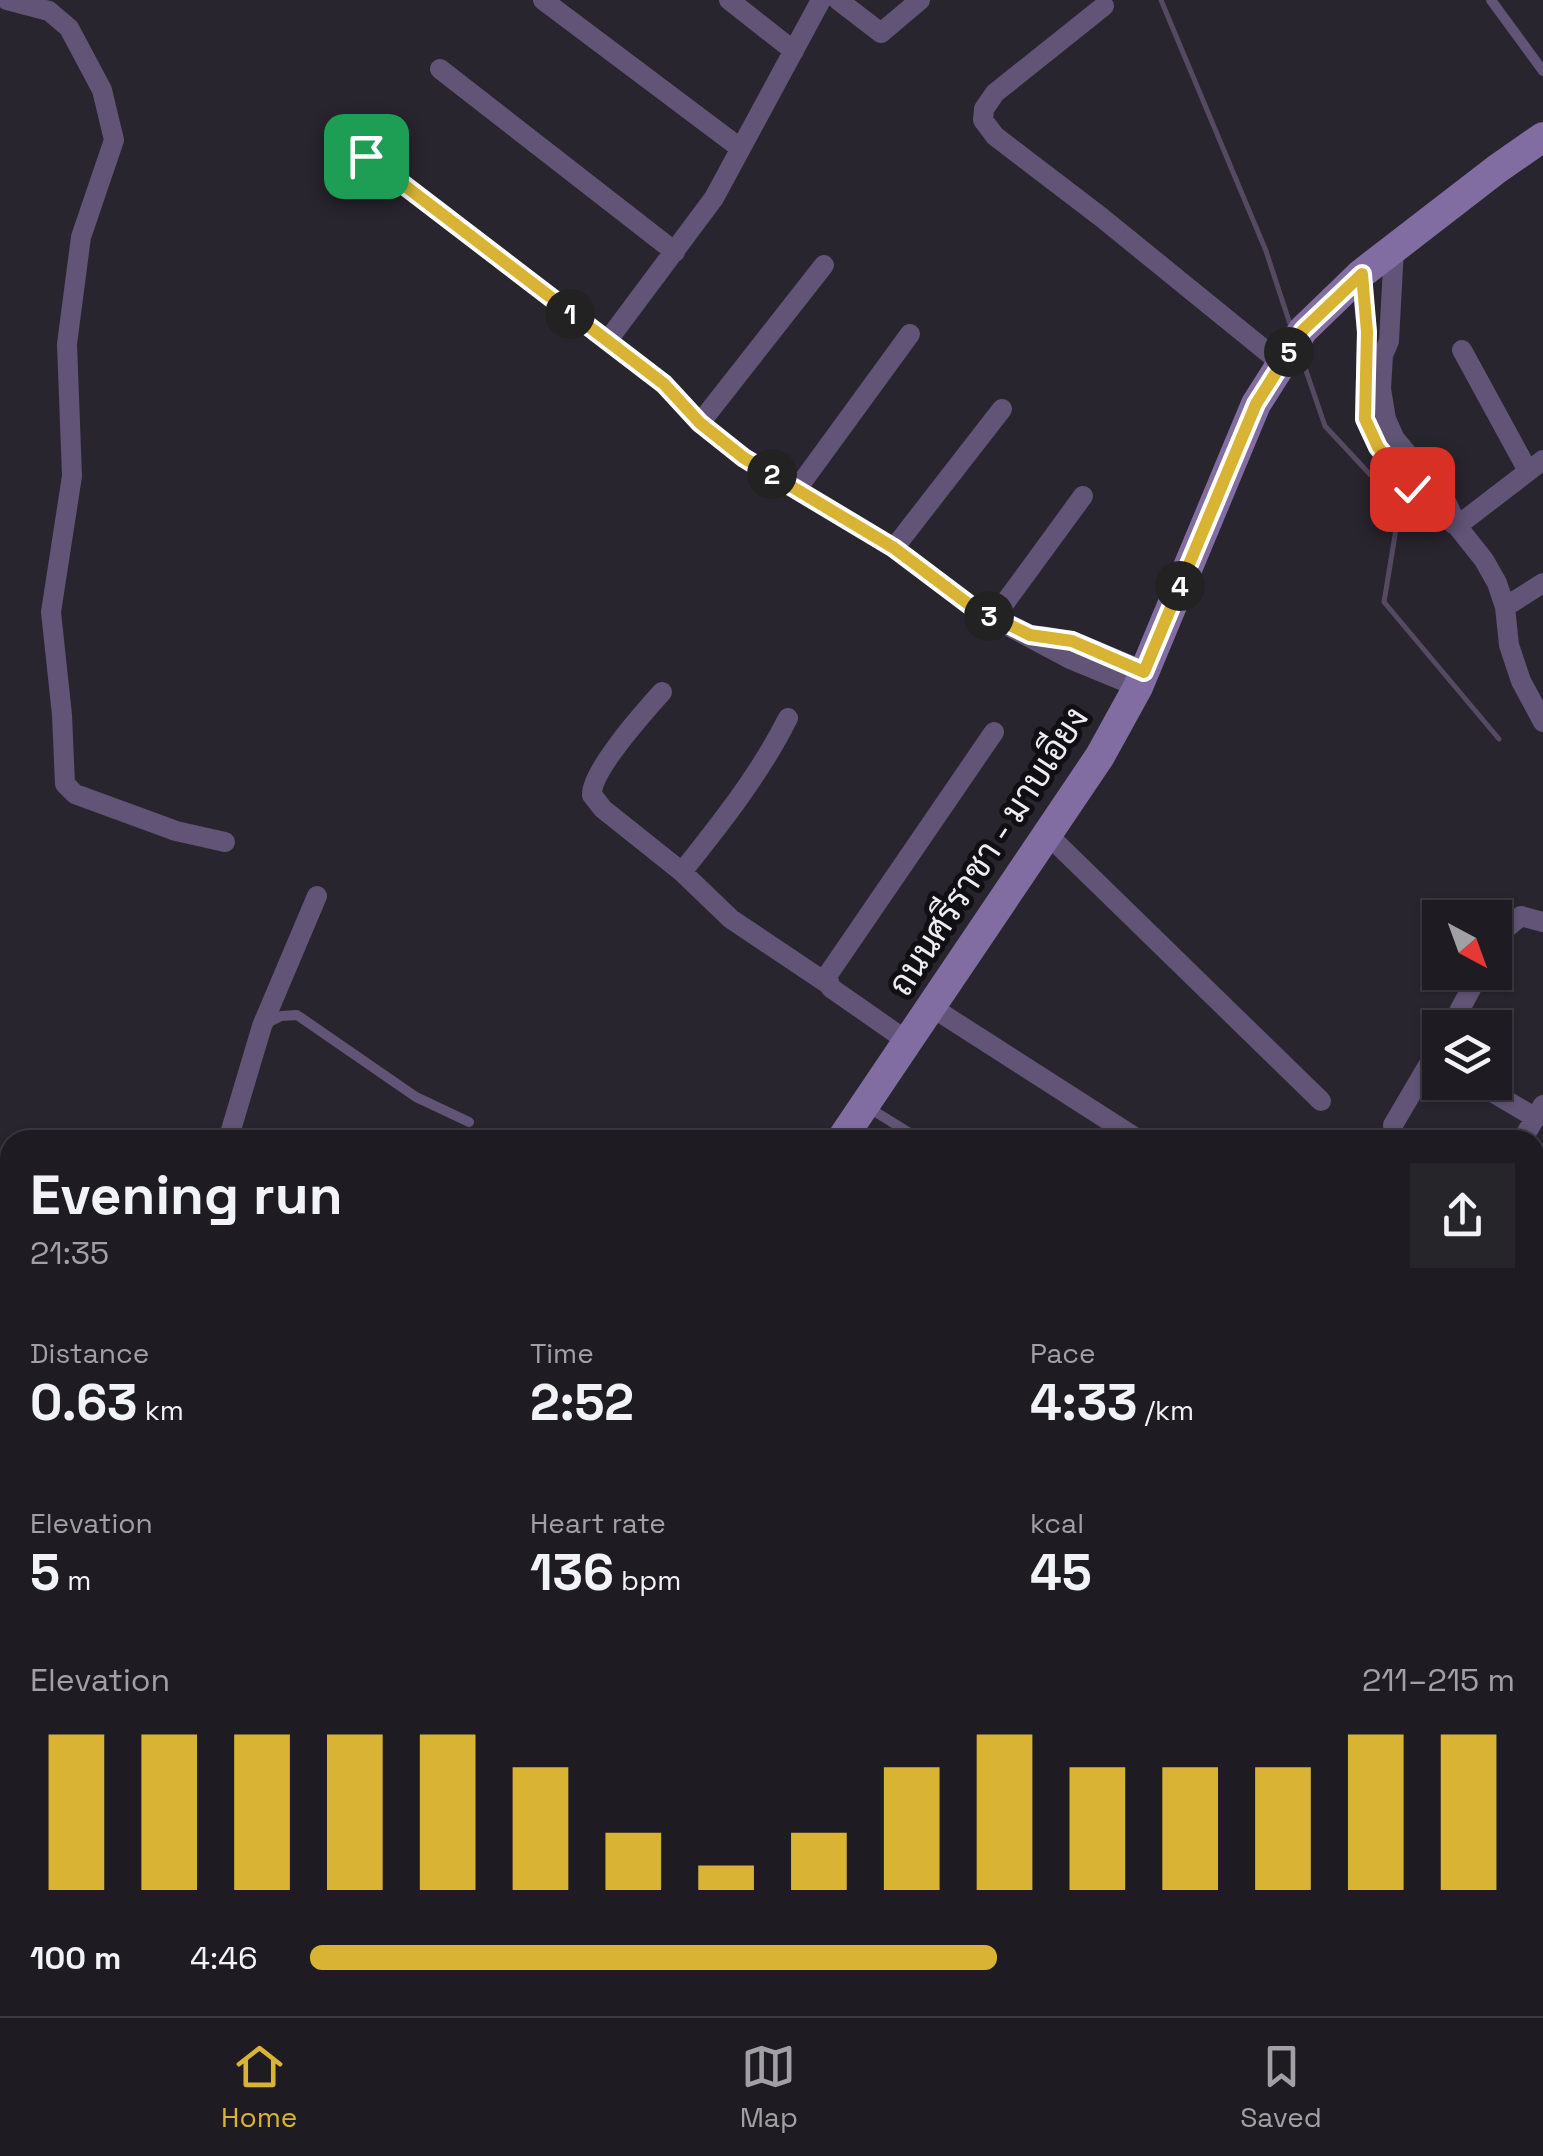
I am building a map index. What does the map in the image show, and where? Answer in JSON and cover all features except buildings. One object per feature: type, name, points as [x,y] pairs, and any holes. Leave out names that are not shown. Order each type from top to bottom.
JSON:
[{"type":"main road","name":"ถนนศรีราชา - มาบเอียง","points":[[848,1130],[1100,756],[1141,679],[1256,404],[1303,330],[1362,274],[1497,168],[1543,137]]},
{"type":"street","points":[[7,0],[48,11],[69,28],[102,90],[114,140],[82,237],[66,344],[72,476],[50,612],[62,715],[65,784],[75,794],[176,831],[225,842]]},
{"type":"street","points":[[543,0],[740,148]]},
{"type":"street","points":[[729,0],[794,51]]},
{"type":"street","points":[[608,340],[714,198],[820,0]]},
{"type":"street","points":[[838,0],[881,33],[920,0]]},
{"type":"street","points":[[1104,6],[995,94],[984,110],[983,120],[995,136],[1101,216],[1282,364]]},
{"type":"street","points":[[440,70],[675,252]]},
{"type":"street","points":[[366,156],[664,384],[700,423],[744,458],[894,548],[993,618],[1030,635],[1072,641],[1141,679]]},
{"type":"street","points":[[1394,249],[1389,341],[1383,355],[1381,389],[1386,419],[1396,438],[1445,499],[1457,526]]},
{"type":"street","points":[[700,423],[824,265]]},
{"type":"street","points":[[1362,274],[1367,332],[1365,419],[1378,447],[1412,489],[1457,526],[1484,560],[1505,607],[1508,645],[1521,681],[1542,717]]},
{"type":"street","points":[[798,489],[910,334]]},
{"type":"street","points":[[1457,526],[1535,466],[1462,350]]},
{"type":"street","points":[[894,548],[1002,409]]},
{"type":"street","points":[[993,618],[1083,496]]},
{"type":"street","points":[[1505,607],[1543,583]]},
{"type":"street","points":[[662,692],[624,736],[591,792],[603,809],[682,872],[731,920],[907,1041]]},
{"type":"street","points":[[682,872],[739,797],[788,718]]},
{"type":"street","points":[[828,984],[826,976],[994,732]]},
{"type":"street","points":[[1047,834],[1321,1101]]},
{"type":"street","points":[[231,1130],[262,1026],[317,896]]},
{"type":"street","points":[[1512,924],[1521,916],[1543,922]]},
{"type":"street","points":[[930,1006],[1122,1130]]},
{"type":"street","points":[[1394,1126],[1422,1081]]},
{"type":"street","points":[[1512,1099],[1539,1111]]},
{"type":"lane","points":[[1491,0],[1543,71]]},
{"type":"lane","points":[[262,1026],[282,1016],[297,1015],[416,1097],[469,1122]]},
{"type":"lane","points":[[864,1105],[905,1130]]},
{"type":"waterway","points":[[1161,0],[1266,251],[1291,327]]},
{"type":"waterway","points":[[1301,356],[1325,426],[1391,497],[1398,517],[1384,602],[1499,739]]},
{"type":"route","points":[[366,156],[664,384],[700,423],[744,458],[894,548],[993,618],[1030,635],[1072,641],[1144,672],[1256,404],[1303,330],[1362,274],[1367,332],[1365,419],[1378,447],[1412,489]]}]
